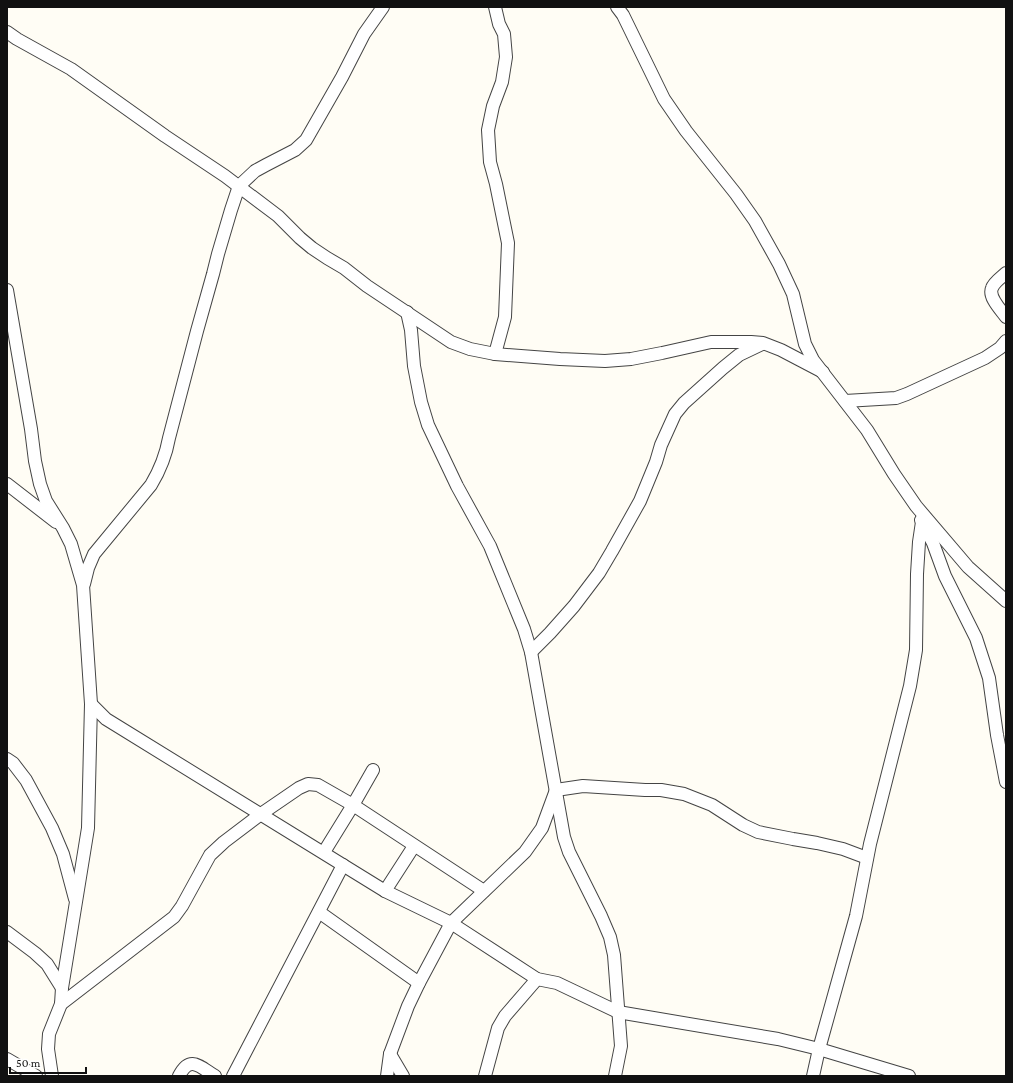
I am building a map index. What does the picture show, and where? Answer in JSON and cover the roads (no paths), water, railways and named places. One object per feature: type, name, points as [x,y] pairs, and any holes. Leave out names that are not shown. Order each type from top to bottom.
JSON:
[{"type":"street","points":[[83,585],[94,554],[151,485],[159,472],[167,453],[169,438],[197,331],[230,210],[239,186],[255,171],[295,150],[306,140],[342,78],[364,34],[383,7]]},
{"type":"street","points":[[495,7],[499,24],[504,34],[506,57],[502,82],[493,106],[488,130],[490,162],[508,243],[506,317],[495,354]]},
{"type":"street","points":[[617,7],[623,15],[664,99],[686,131],[736,194],[758,227],[779,264],[793,294],[805,344],[813,360],[867,430],[916,506],[968,566],[1006,601]]},
{"type":"street","points":[[7,32],[71,69],[165,136],[239,186],[278,216],[306,243],[451,342],[470,349],[495,354],[605,361],[662,353],[711,342],[729,341],[763,343],[781,350],[823,372]]},
{"type":"street","points":[[1006,274],[997,281],[992,288],[991,294],[996,305],[1006,316]]},
{"type":"street","points":[[7,290],[31,429],[34,461],[46,500],[72,544],[83,585],[91,704],[88,828],[62,988],[61,1004],[49,1034],[48,1049],[52,1076]]},
{"type":"street","points":[[407,312],[414,366],[421,402],[428,425],[457,486],[490,546],[524,628],[531,652],[564,837],[568,852],[601,916],[610,937],[614,955],[621,1046],[615,1076]]},
{"type":"street","points":[[845,401],[896,398],[907,394],[985,358],[1000,348],[1006,341]]},
{"type":"street","points":[[531,652],[574,606],[599,573],[640,501],[656,462],[661,445],[675,414],[684,403],[739,355],[763,343]]},
{"type":"street","points":[[7,484],[63,528]]},
{"type":"street","points":[[916,506],[922,522],[933,543],[945,576],[976,638],[988,678],[996,735],[1006,782]]},
{"type":"street","points":[[813,1076],[819,1049],[856,916],[867,858],[910,686],[916,650],[917,574],[922,522]]},
{"type":"street","points":[[91,704],[106,719],[260,814],[385,890],[451,923],[537,979],[557,983],[618,1012],[778,1039],[819,1049],[909,1076]]},
{"type":"street","points":[[7,759],[13,763],[26,780],[52,828],[62,854],[76,902]]},
{"type":"street","points":[[324,852],[353,805],[372,770]]},
{"type":"street","points":[[61,1004],[174,917],[182,906],[210,855],[224,842],[260,814],[299,788],[308,784],[318,785],[353,805],[484,891]]},
{"type":"street","points":[[556,790],[583,786],[661,790],[684,794],[712,805],[743,825],[758,832],[843,849],[867,858]]},
{"type":"street","points":[[387,1076],[390,1054],[408,1006],[451,923],[525,852],[542,828],[556,790]]},
{"type":"street","points":[[385,890],[414,846]]},
{"type":"street","points":[[232,1076],[343,865]]},
{"type":"street","points":[[319,912],[419,983]]},
{"type":"street","points":[[7,932],[47,964],[62,988]]},
{"type":"street","points":[[485,1076],[498,1028],[505,1016],[537,979]]},
{"type":"street","points":[[390,1054],[403,1076]]},
{"type":"street","points":[[7,1058],[36,1076]]},
{"type":"street","points":[[179,1076],[183,1068],[189,1064],[195,1064],[215,1076]]}]
